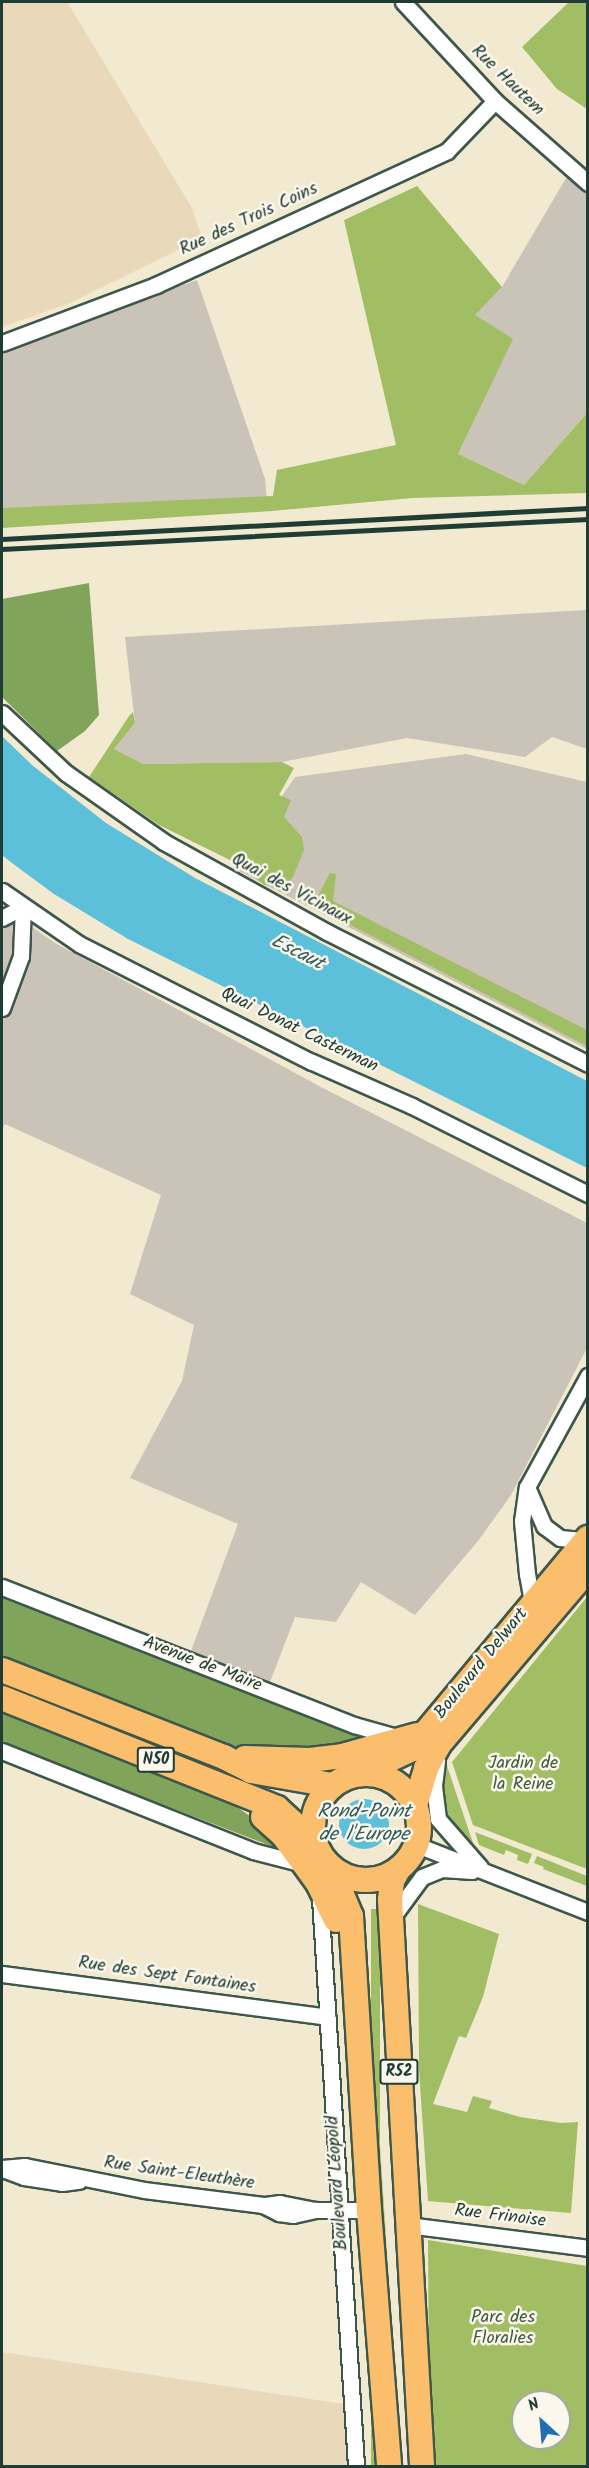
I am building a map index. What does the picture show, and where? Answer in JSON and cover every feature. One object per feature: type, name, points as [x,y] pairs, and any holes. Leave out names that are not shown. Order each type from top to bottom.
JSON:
[{"type":"main road","name":"Boulevard Delwart","points":[[416,1805],[434,1738],[532,1602],[586,1539]]},
{"type":"main road","name":"Boulevard Delwart","points":[[362,1773],[434,1738],[588,1569]]},
{"type":"main road","name":"N50","points":[[2,1670],[224,1757],[251,1771],[331,1785]]},
{"type":"main road","name":"N50","points":[[2,1698],[245,1798],[318,1871]]},
{"type":"main road","points":[[224,1757],[310,1760],[342,1756],[404,1739],[434,1738]]},
{"type":"main road","points":[[331,1785],[346,1777],[362,1773],[379,1774],[394,1781],[407,1791],[416,1805],[419,1818],[417,1845]]},
{"type":"main road","name":"R52","points":[[318,1871],[312,1828],[314,1812],[321,1797],[331,1785]]},
{"type":"main road","name":"R52","points":[[417,1845],[409,1859],[398,1870],[390,1892],[422,2466]]},
{"type":"main road","points":[[318,1871],[364,1880],[382,1878],[398,1870]]},
{"type":"main road","name":"Boulevard Léopold","points":[[318,1871],[351,1916],[369,2210],[389,2466]]},
{"type":"street","name":"Rue Hautem","points":[[403,2],[495,101],[588,183]]},
{"type":"street","name":"Rue des Trois Coins","points":[[2,343],[156,285],[447,151],[495,101]]},
{"type":"street","name":"Quai des Vicinaux","points":[[2,713],[66,773],[164,842],[337,937],[588,1065]]},
{"type":"street","name":"Quai Donat Casterman","points":[[2,891],[23,907],[100,955],[312,1062],[412,1106],[588,1194]]},
{"type":"street","points":[[2,903],[23,907]]},
{"type":"street","points":[[2,918],[23,907]]},
{"type":"street","points":[[2,1008],[21,956],[23,907]]},
{"type":"street","points":[[532,1602],[526,1574],[522,1521],[527,1487],[588,1376]]},
{"type":"street","points":[[527,1487],[544,1526],[560,1538],[586,1539]]},
{"type":"street","name":"Avenue de Maire","points":[[2,1587],[354,1725],[404,1739]]},
{"type":"street","name":"Boulevard Delwart","points":[[434,1738],[434,1786],[438,1819],[484,1872]]},
{"type":"street","points":[[2,1751],[253,1851],[318,1871]]},
{"type":"street","points":[[417,1845],[588,1912]]},
{"type":"street","points":[[391,1919],[422,1877],[442,1869],[484,1872]]},
{"type":"street","name":"Boulevard Léopold","points":[[318,1871],[356,2466]]},
{"type":"street","name":"Rue des Sept Fontaines","points":[[2,1974],[327,2017]]},
{"type":"street","name":"Rue Saint-Eleuthère","points":[[2,2168],[35,2168],[91,2181],[263,2205],[280,2203],[315,2210],[369,2210]]},
{"type":"street","name":"Rue Frinoise","points":[[407,2225],[588,2248]]},
{"type":"shaded area","points":[[2,2],[67,2],[192,208],[202,238],[70,303],[2,327]]},
{"type":"shaded area","points":[[569,173],[587,189],[587,413],[524,485],[458,454],[512,340],[474,315],[502,287]]},
{"type":"shaded area","points":[[197,280],[265,479],[267,500],[2,514],[2,351]]},
{"type":"shaded area","points":[[587,610],[587,749],[552,737],[525,757],[407,738],[282,762],[143,764],[114,749],[135,723],[125,637]]},
{"type":"shaded area","points":[[466,754],[587,782],[587,1049],[233,868],[295,777]]},
{"type":"shaded area","points":[[2,906],[55,943],[321,1087],[587,1223],[587,1348],[511,1495],[478,1541],[415,1615],[361,1582],[336,1622],[295,1617],[270,1682],[191,1651],[238,1524],[130,1478],[182,1381],[194,1325],[130,1294],[161,1195],[5,1124],[2,1129]]},
{"type":"shaded area","points":[[2,2352],[343,2404],[347,2466],[2,2466]]},
{"type":"green space","points":[[569,2],[587,2],[587,109],[557,89],[522,47]]},
{"type":"green space","points":[[417,186],[502,287],[475,315],[513,339],[458,454],[524,485],[587,413],[587,493],[412,498],[272,511],[2,528],[2,508],[273,496],[277,470],[396,445],[344,220]]},
{"type":"green space","points":[[89,583],[99,715],[85,731],[57,751],[2,697],[2,599]]},
{"type":"green space","points":[[133,712],[135,723],[114,749],[143,764],[282,762],[294,768],[279,795],[291,800],[284,817],[302,837],[304,850],[293,877],[286,884],[278,888],[264,885],[240,865],[159,825],[89,777]]},
{"type":"green space","points":[[330,873],[336,874],[333,901],[587,1030],[587,1046],[321,910],[317,898]]},
{"type":"green space","points":[[2,1596],[365,1738],[360,1744],[297,1751],[235,1751],[2,1661]]},
{"type":"green space","name":"Jardin de la Reine","points":[[587,1597],[587,1869],[473,1825],[452,1762]]},
{"type":"green space","points":[[2,1706],[226,1799],[265,1827],[284,1851],[2,1743]]},
{"type":"green space","points":[[447,1766],[474,1846],[473,1849],[467,1846],[469,1842],[448,1820],[444,1810],[441,1783]]},
{"type":"green space","points":[[475,1832],[532,1854],[528,1864],[517,1860],[518,1855],[506,1850],[504,1855],[479,1845]]},
{"type":"green space","points":[[537,1856],[587,1876],[587,1886],[543,1869],[544,1867],[534,1863]]},
{"type":"green space","points":[[418,1904],[499,1934],[483,1997],[466,2038],[459,2036],[433,2104],[467,2112],[473,2096],[492,2101],[489,2108],[520,2117],[561,2123],[578,2122],[571,2213],[428,2201],[419,2070]]},
{"type":"green space","points":[[371,1909],[380,1909],[380,2466],[371,2466]]},
{"type":"green space","points":[[362,1917],[366,1934],[401,2466],[393,2466]]},
{"type":"green space","name":"Parc des Floralies","points":[[428,2240],[587,2266],[587,2466],[436,2466],[429,2397]]},
{"type":"water","name":"Escaut","points":[[2,736],[32,765],[106,823],[195,878],[587,1081],[587,1168],[128,939],[54,894],[16,866],[2,855]]},
{"type":"water","name":"Rond-Point de l'Europe","points":[[364,1799],[378,1803],[385,1810],[389,1824],[385,1838],[378,1845],[364,1849],[350,1845],[343,1838],[339,1824],[343,1810],[350,1803]]},
{"type":"railway","points":[[2,539],[588,508]]},
{"type":"railway","points":[[2,549],[588,519]]}]
